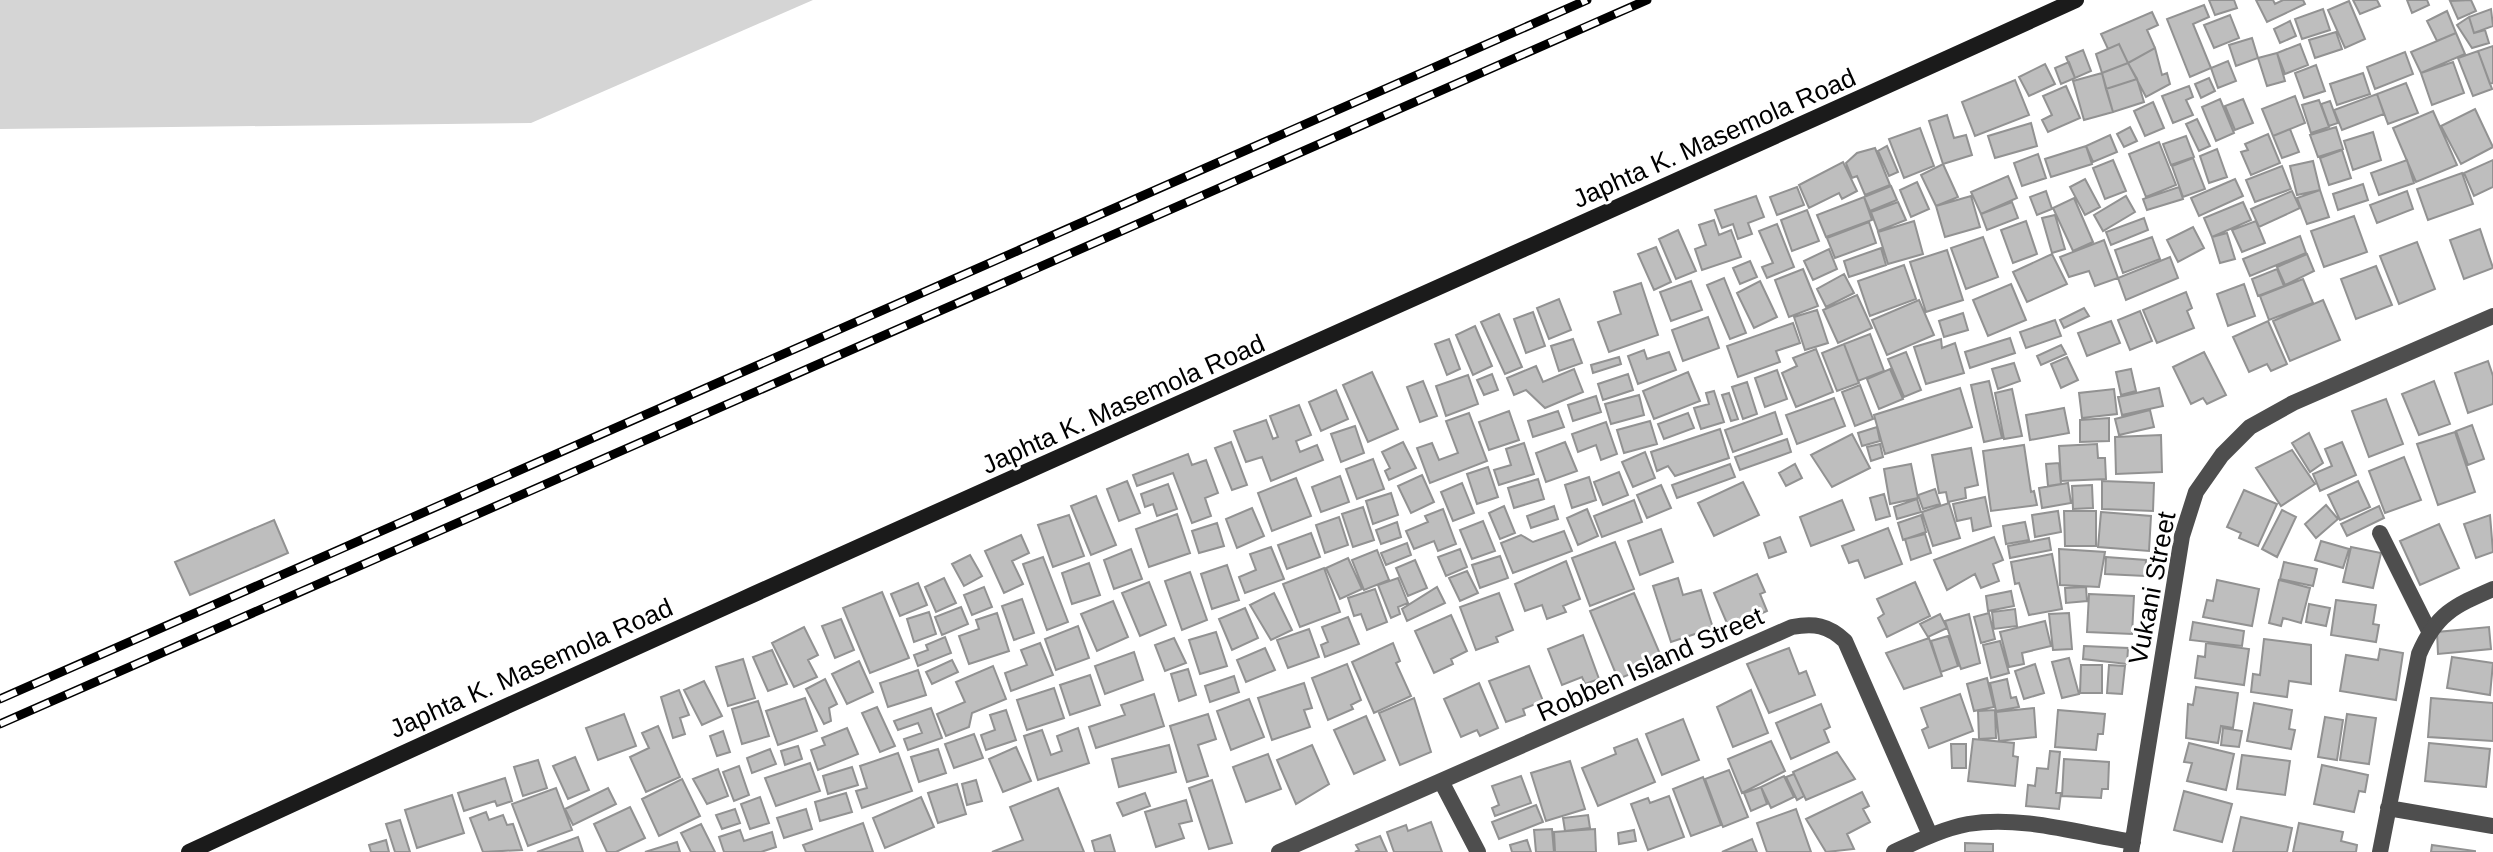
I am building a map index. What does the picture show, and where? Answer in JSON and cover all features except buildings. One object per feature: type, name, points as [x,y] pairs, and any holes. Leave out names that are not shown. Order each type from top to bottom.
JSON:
[{"type":"main road","name":"Japhta K. Masemola Road","points":[[189,852],[592,665],[1448,286],[2076,0]]},
{"type":"street","name":"Vukani Street","points":[[2132,847],[2182,536],[2196,492],[2222,455],[2250,427],[2293,403],[2493,316]]},
{"type":"street","points":[[2380,533],[2429,631]]},
{"type":"street","points":[[2380,852],[2419,654],[2429,631],[2445,613],[2493,589]]},
{"type":"street","name":"Robben Island Street","points":[[1279,852],[1792,627],[1812,624],[1825,627],[1845,641],[1930,835]]},
{"type":"street","points":[[1441,781],[1478,852]]},
{"type":"street","points":[[2388,808],[2493,826]]},
{"type":"street","points":[[1894,852],[1930,835],[1970,824],[2004,822],[2132,847]]},
{"type":"shaded area","points":[[0,0],[813,0],[531,123],[0,129]]},
{"type":"railway","points":[[0,699],[1587,0]]},
{"type":"railway","points":[[0,724],[1647,0]]}]
